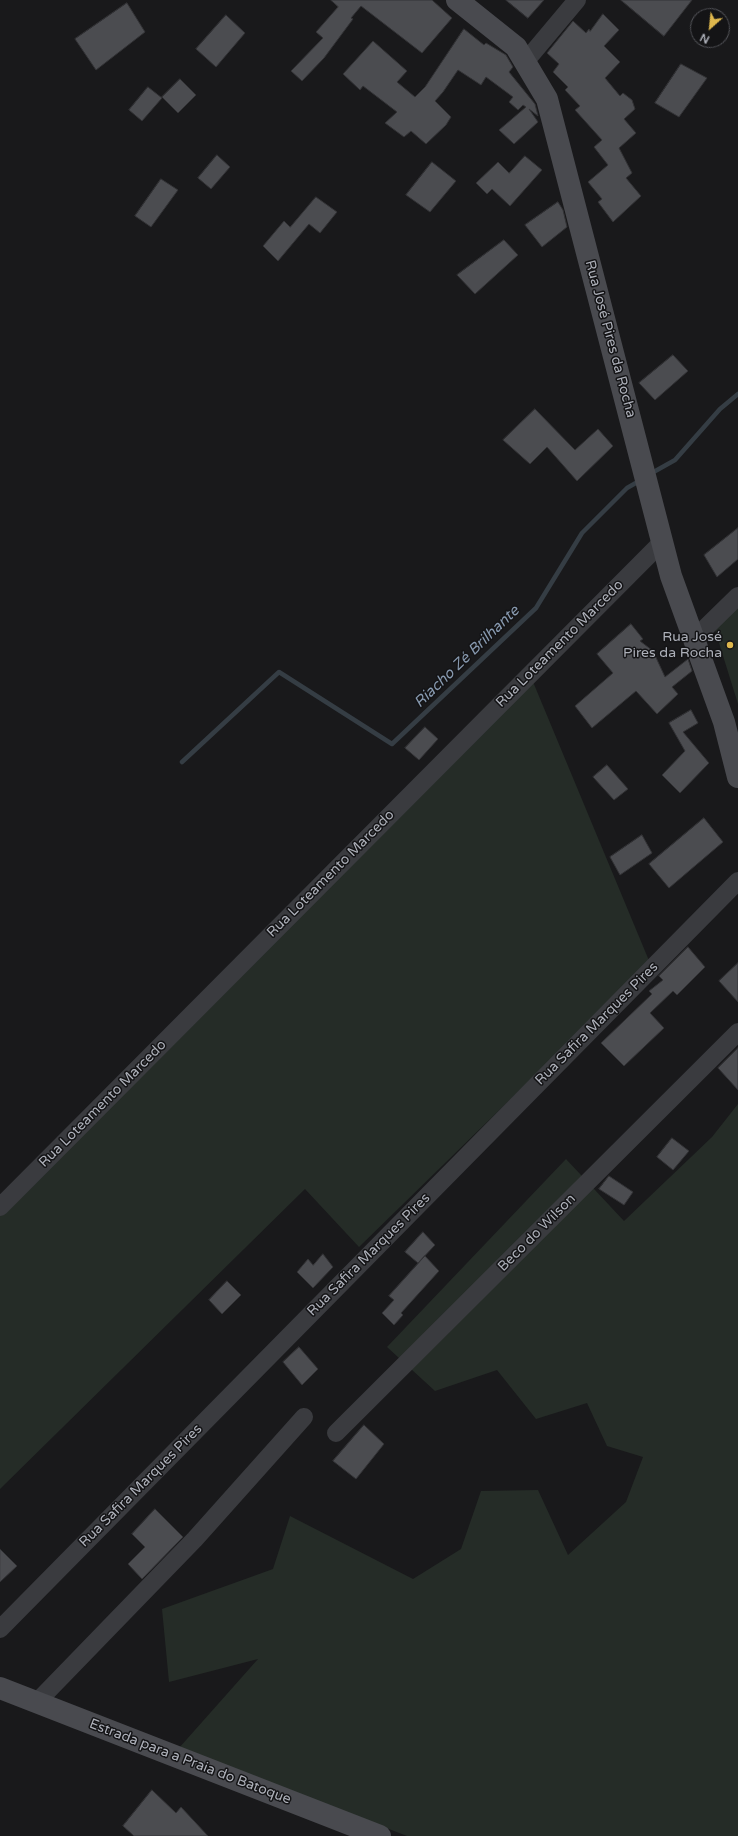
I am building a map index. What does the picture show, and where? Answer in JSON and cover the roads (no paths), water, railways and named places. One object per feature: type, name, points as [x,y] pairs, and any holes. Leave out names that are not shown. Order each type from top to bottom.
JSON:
[{"type":"street","name":"Rua José Pires da Rocha","points":[[457,0],[516,47],[546,99],[671,576],[695,638],[724,722],[738,777]]},
{"type":"street","points":[[525,62],[577,0]]},
{"type":"street","name":"Rua Loteamento Marcedo","points":[[0,1207],[663,541]]},
{"type":"street","points":[[695,638],[738,596]]},
{"type":"street","name":"Rua Safira Marques Pires","points":[[0,1629],[738,881]]},
{"type":"street","name":"Beco do Wilson","points":[[336,1433],[738,1032]]},
{"type":"street","points":[[37,1702],[195,1538],[304,1418]]},
{"type":"street","name":"Estrada para a Praia do Batoque","points":[[0,1688],[380,1836]]},
{"type":"waterway","name":"Riacho Zé Brilhante","points":[[650,474],[675,460],[720,409],[738,394]]},
{"type":"waterway","name":"Riacho Zé Brilhante","points":[[182,762],[279,672],[392,744],[536,608],[582,533],[627,488],[641,480]]},
{"type":"place","name":"Rua José Pires da Rocha","points":[[730,645]]}]
